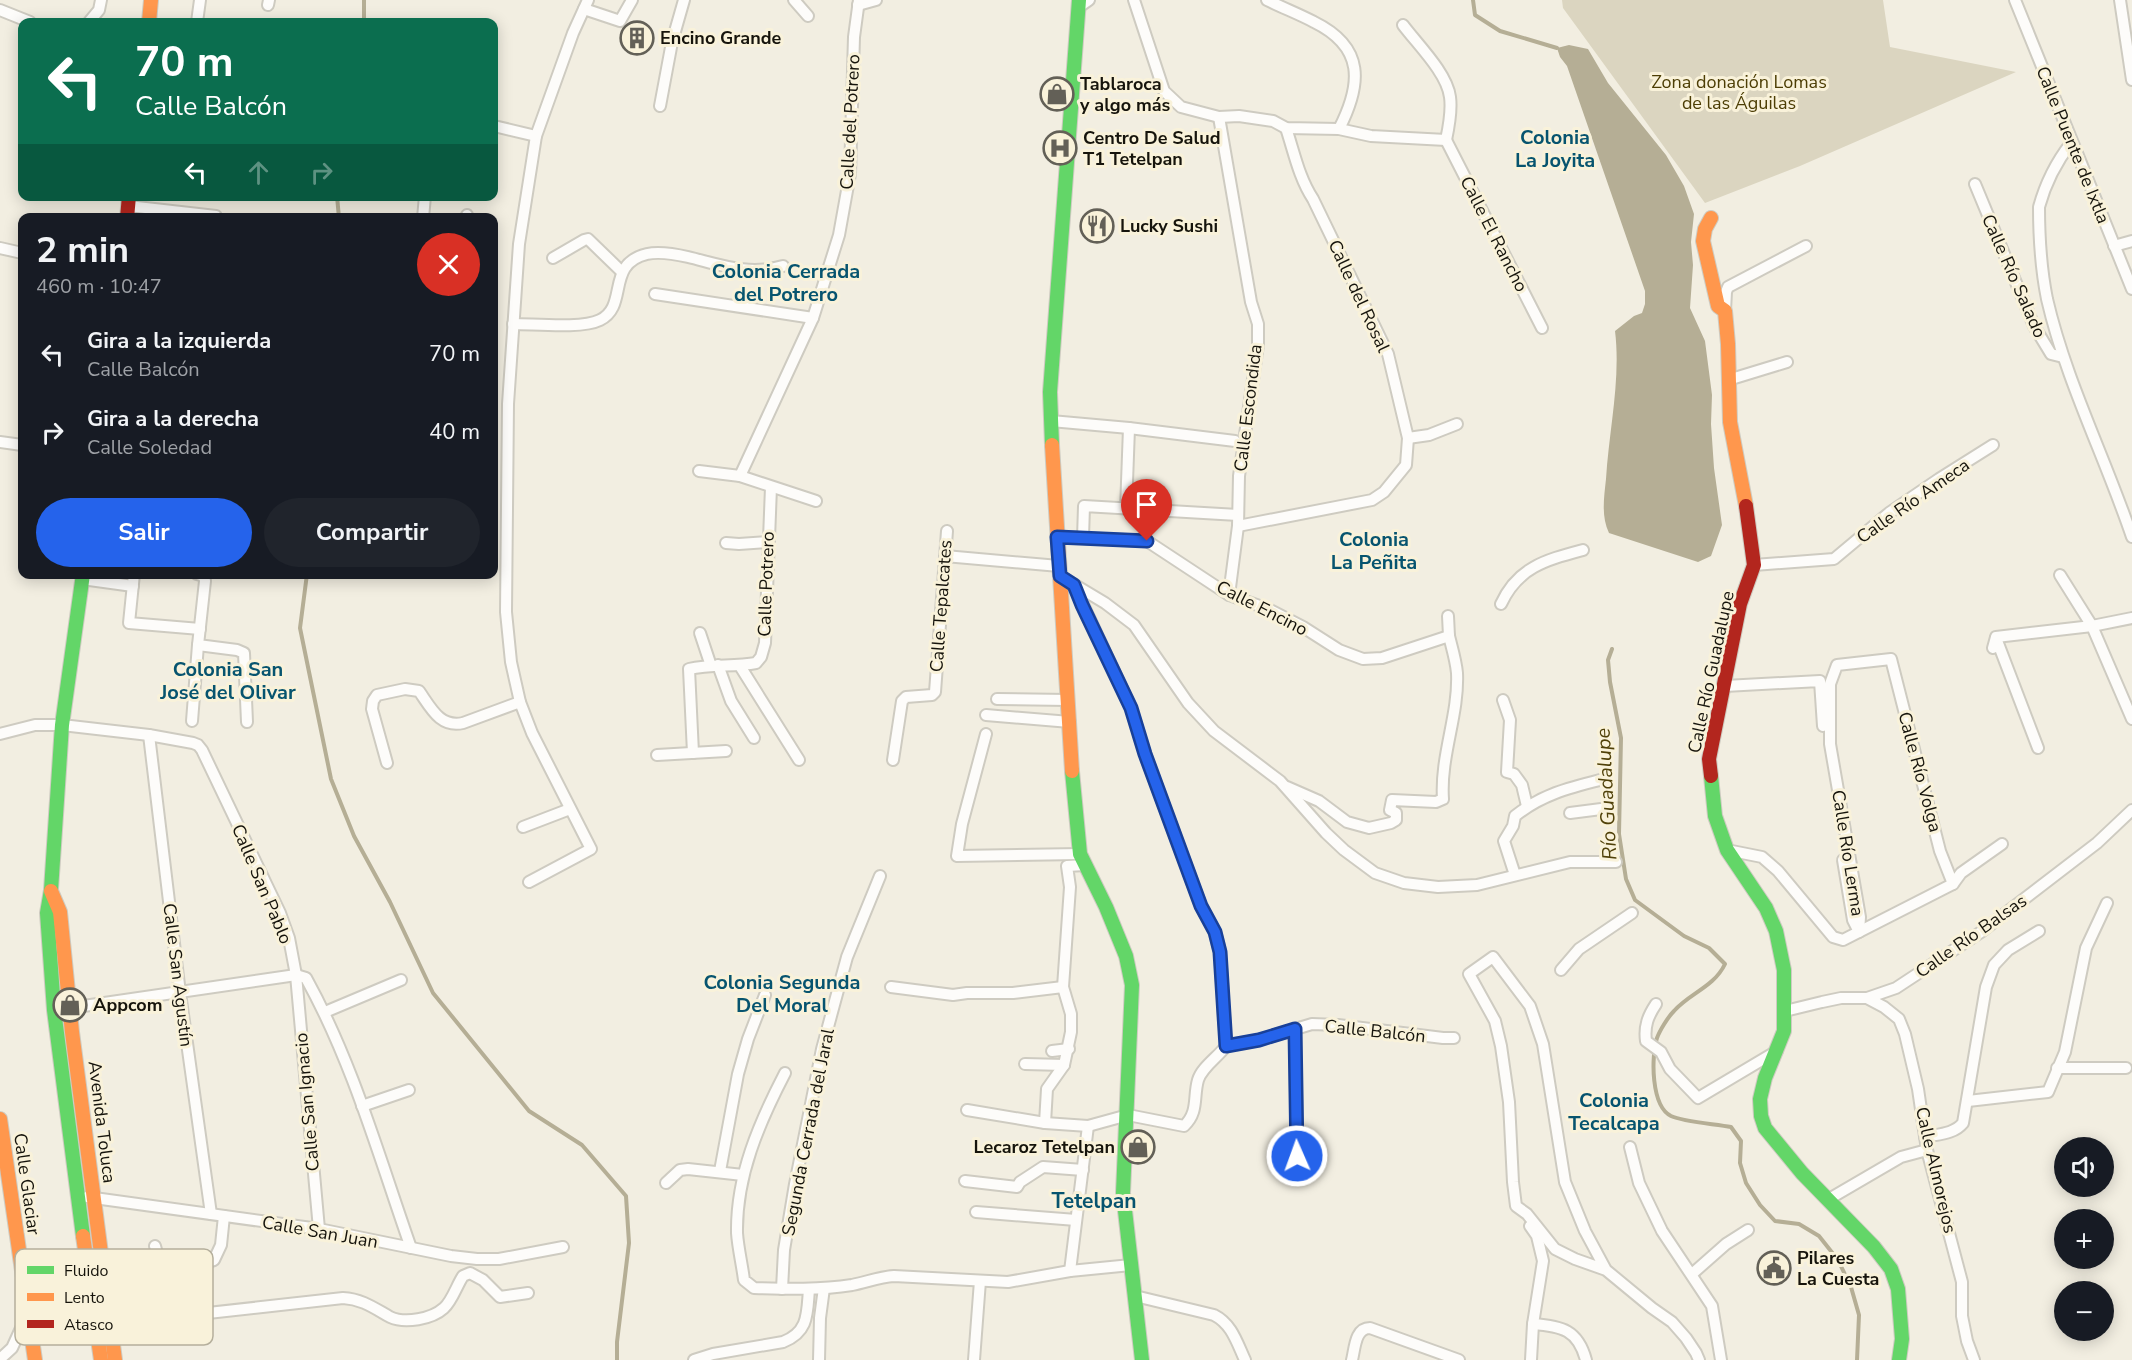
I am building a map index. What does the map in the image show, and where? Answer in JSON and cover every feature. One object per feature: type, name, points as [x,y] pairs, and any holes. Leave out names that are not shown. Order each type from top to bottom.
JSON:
[{"type":"street","points":[[92,18],[99,10],[101,0]]},
{"type":"street","points":[[149,18],[151,0]]},
{"type":"street","points":[[198,18],[200,0]]},
{"type":"street","points":[[529,882],[591,849],[532,733],[520,702],[511,662],[506,612],[508,404],[519,244],[537,136],[573,33],[586,4],[620,21],[632,0]]},
{"type":"street","points":[[660,106],[672,42],[684,0]]},
{"type":"street","points":[[794,0],[808,16]]},
{"type":"street","points":[[858,2],[876,0]]},
{"type":"street","points":[[1134,0],[1164,91],[1181,108],[1219,117],[1239,116],[1273,121],[1286,128],[1339,129],[1371,136],[1446,140],[1450,117],[1450,96],[1444,77],[1403,25]]},
{"type":"street","points":[[1267,0],[1317,23],[1334,35],[1352,54],[1356,71],[1348,111],[1339,129]]},
{"type":"street","name":"Calle Puente de Ixtla","points":[[2015,0],[2132,289]]},
{"type":"street","points":[[2120,0],[2132,80]]},
{"type":"street","name":"Calle del Potrero","points":[[740,476],[813,318],[839,235],[850,174],[858,2]]},
{"type":"street","points":[[1083,2],[1051,369],[1051,421],[1072,788],[1082,860],[1106,908],[1126,956],[1132,985],[1123,1193],[1142,1360]]},
{"type":"street","points":[[0,10],[20,18]]},
{"type":"street","name":"Calle Escondida","points":[[1219,117],[1251,302],[1258,324],[1256,356],[1239,476],[1238,521],[1229,595]]},
{"type":"street","points":[[498,127],[537,136]]},
{"type":"street","name":"Calle del Rosal","points":[[1083,538],[1084,506],[1238,521],[1372,500],[1384,492],[1406,465],[1408,438],[1388,354],[1313,199],[1303,185],[1286,128]]},
{"type":"street","name":"Calle El Rancho","points":[[1446,140],[1542,327]]},
{"type":"street","points":[[2071,143],[2061,156],[2039,207],[2039,238],[2044,280],[2063,357],[2131,532]]},
{"type":"street","name":"Calle Río Salado","points":[[1975,184],[2034,326],[2051,354],[2063,357]]},
{"type":"street","points":[[128,207],[187,213]]},
{"type":"street","name":"Calle Río Guadalupe","points":[[1711,218],[1705,229],[1703,241],[1718,306],[1725,311],[1730,422],[1745,495],[1754,565],[1740,604],[1709,759],[1715,816],[1727,850],[1766,908],[1776,931],[1784,970],[1784,1031],[1765,1078],[1760,1099],[1763,1122],[1765,1128],[1802,1173],[1874,1247],[1891,1269],[1898,1289],[1902,1339],[1899,1360]]},
{"type":"street","points":[[553,258],[588,239],[621,271]]},
{"type":"street","points":[[2114,246],[2132,242]]},
{"type":"street","points":[[1725,311],[1728,287],[1806,246]]},
{"type":"street","points":[[0,248],[18,252]]},
{"type":"street","points":[[513,324],[585,324],[599,321],[608,315],[615,301],[621,271],[635,258],[649,253],[673,254],[743,270],[766,271],[783,266]]},
{"type":"street","points":[[655,294],[813,318]]},
{"type":"street","points":[[1728,380],[1787,362]]},
{"type":"street","points":[[1051,421],[1235,441]]},
{"type":"street","points":[[1408,438],[1429,435],[1456,424]]},
{"type":"street","points":[[1126,509],[1129,428]]},
{"type":"street","points":[[0,442],[18,445]]},
{"type":"street","name":"Calle Río Ameca","points":[[1754,565],[1834,559],[1889,513],[1993,446]]},
{"type":"street","points":[[699,471],[740,476],[816,501]]},
{"type":"street","name":"Calle Potrero","points":[[740,666],[756,663],[761,657],[765,643],[771,487]]},
{"type":"street","name":"Calle Tepalcates","points":[[893,760],[903,698],[932,695],[935,692],[946,531]]},
{"type":"street","name":"Calle Encino","points":[[1057,537],[1147,541],[1229,595],[1268,609],[1303,627],[1339,650],[1363,659],[1382,658],[1449,636]]},
{"type":"street","points":[[726,543],[768,542]]},
{"type":"street","points":[[1501,604],[1507,591],[1525,572],[1548,559],[1582,550]]},
{"type":"street","points":[[945,556],[1059,571],[1074,585],[1105,603],[1134,625],[1188,703],[1215,731],[1284,785],[1326,833],[1376,873],[1404,883],[1437,886],[1477,885],[1570,862],[1616,862]]},
{"type":"street","points":[[2060,575],[2092,626],[2132,719]]},
{"type":"street","name":"Avenida Toluca","points":[[82,579],[62,725],[51,890],[47,913],[54,1010],[85,1249]]},
{"type":"street","points":[[117,579],[134,580],[129,623],[200,629]]},
{"type":"street","points":[[192,721],[205,579]]},
{"type":"street","points":[[967,1110],[1046,1123],[1088,1126],[1128,1114],[1184,1126],[1195,1112],[1198,1080],[1203,1071],[1226,1046],[1220,952],[1215,932],[1201,906],[1145,754],[1131,708],[1074,585]]},
{"type":"street","points":[[1284,785],[1319,801],[1347,822],[1369,828],[1396,820],[1396,813],[1390,810],[1392,800],[1436,802],[1443,798],[1442,783],[1456,693],[1457,671],[1449,636],[1448,616]]},
{"type":"street","points":[[2038,748],[1994,643],[2132,618]]},
{"type":"street","points":[[700,633],[731,701],[754,738]]},
{"type":"street","points":[[198,645],[244,653],[247,722]]},
{"type":"street","name":"Calle Río Lerma","points":[[1859,932],[1860,917],[1830,744],[1830,684],[1837,665],[1891,659]]},
{"type":"street","name":"Calle Río Volga","points":[[1891,659],[1940,851],[1953,884]]},
{"type":"street","points":[[693,753],[688,670],[714,665],[740,666],[799,760]]},
{"type":"street","name":"Calle Río Lerma","points":[[1725,686],[1820,681],[1826,756],[1853,920],[1859,932]]},
{"type":"street","points":[[387,763],[372,709],[377,695],[405,689],[419,691],[436,714],[445,722],[454,725],[520,702]]},
{"type":"street","points":[[997,699],[1068,700]]},
{"type":"street","points":[[1503,700],[1510,720],[1507,772],[1514,774],[1522,785],[1527,806]]},
{"type":"street","points":[[987,715],[1070,722]]},
{"type":"street","name":"Calle San Pablo","points":[[0,734],[35,725],[62,725],[149,735],[193,743],[198,746],[202,750],[280,914],[289,938],[296,975]]},
{"type":"street","points":[[986,734],[962,824],[957,856],[1082,860]]},
{"type":"street","name":"Calle San Agustín","points":[[149,735],[180,993],[211,1214]]},
{"type":"street","points":[[657,755],[726,751]]},
{"type":"street","points":[[1515,875],[1504,841],[1513,826],[1515,816],[1527,806],[1560,790],[1600,780]]},
{"type":"street","points":[[1570,813],[1609,808]]},
{"type":"street","points":[[523,827],[570,809]]},
{"type":"street","name":"Calle Río Balsas","points":[[1785,1011],[1832,1000],[1867,998],[1896,988],[1981,932],[2097,843],[2132,810]]},
{"type":"street","points":[[1727,850],[1762,857],[1778,871],[1833,937],[1843,940],[1953,884],[1961,873],[2002,844]]},
{"type":"street","points":[[1047,1089],[1064,1065],[1069,1049],[1071,1014],[1063,987],[1070,887],[1067,866],[1082,860]]},
{"type":"street","name":"Segunda Cerrada del Jaral","points":[[782,1289],[784,1250],[791,1207],[822,1049],[847,957],[880,876]]},
{"type":"street","name":"Avenida Toluca","points":[[51,890],[60,912],[69,1008],[100,1249]]},
{"type":"street","points":[[1968,1101],[2048,1092],[2065,1052],[2086,948],[2107,903]]},
{"type":"street","points":[[1561,970],[1579,949],[1632,913]]},
{"type":"street","points":[[1925,1137],[1958,1129],[1963,1123],[1986,987],[1994,965],[2008,950],[2038,931]]},
{"type":"street","points":[[1531,1360],[1533,1324],[1543,1261],[1537,1236],[1515,1202],[1509,1102],[1495,1021],[1469,974],[1493,957],[1530,1006],[1543,1044],[1565,1182],[1585,1231],[1606,1270]]},
{"type":"street","points":[[69,1008],[296,975],[306,978],[325,1012],[362,1106],[411,1248]]},
{"type":"street","name":"Calle San Ignacio","points":[[296,975],[319,1229]]},
{"type":"street","points":[[325,1012],[401,980]]},
{"type":"street","points":[[891,987],[953,995],[1013,993],[1063,987]]},
{"type":"street","points":[[720,1171],[738,1074],[748,1039],[765,995]]},
{"type":"street","name":"Calle Almorejos","points":[[1867,998],[1884,1007],[1899,1019],[1905,1034],[1918,1089],[1927,1150],[1962,1282],[1962,1316],[1974,1360]]},
{"type":"street","points":[[1656,1004],[1649,1014],[1645,1029],[1646,1041],[1661,1052],[1670,1069],[1698,1098],[1777,1051]]},
{"type":"street","name":"Calle Balcón","points":[[1226,1046],[1259,1040],[1312,1024],[1454,1038]]},
{"type":"street","points":[[1295,1029],[1297,1156]]},
{"type":"street","points":[[1053,1051],[1069,1049]]},
{"type":"street","points":[[1025,1064],[1064,1065]]},
{"type":"street","points":[[1043,1065],[1047,1089],[1046,1123]]},
{"type":"street","points":[[2057,1068],[2126,1068]]},
{"type":"street","points":[[785,1073],[765,1111],[743,1175],[738,1198],[737,1236],[744,1280],[754,1288],[824,1288],[894,1276],[1008,1281],[1070,1271],[1131,1265]]},
{"type":"street","points":[[362,1106],[409,1090]]},
{"type":"street","name":"Calle Glaciar","points":[[0,1119],[19,1249]]},
{"type":"street","points":[[1070,1271],[1088,1126]]},
{"type":"street","points":[[1630,1147],[1639,1183],[1662,1231],[1712,1306],[1721,1360]]},
{"type":"street","points":[[1829,1199],[1900,1157],[1927,1150]]},
{"type":"street","points":[[965,1181],[1017,1187],[1020,1182],[1044,1167],[1083,1170]]},
{"type":"street","points":[[666,1183],[680,1170],[720,1171],[743,1175]]},
{"type":"street","name":"Calle San Juan","points":[[77,1196],[319,1229],[451,1256],[499,1260],[563,1247]]},
{"type":"street","points":[[1515,1202],[1556,1249],[1575,1259],[1606,1270],[1672,1322],[1686,1338],[1699,1360]]},
{"type":"street","points":[[976,1212],[1076,1220]]},
{"type":"street","points":[[213,1260],[221,1245],[224,1216]]},
{"type":"street","points":[[1692,1274],[1726,1244],[1748,1230]]},
{"type":"street","points":[[213,1312],[343,1298],[356,1299],[393,1318],[415,1320],[445,1307],[463,1276],[470,1274],[483,1280],[500,1297],[528,1293]]},
{"type":"street","points":[[974,1360],[980,1281]]},
{"type":"street","points":[[819,1360],[820,1318],[824,1288]]},
{"type":"street","points":[[694,1360],[793,1338],[801,1331],[805,1321],[809,1289]]},
{"type":"street","points":[[1135,1296],[1214,1315],[1222,1319],[1229,1327],[1245,1360]]},
{"type":"street","points":[[1533,1324],[1552,1325],[1572,1334],[1582,1344],[1587,1360]]},
{"type":"street","points":[[1352,1360],[1359,1333],[1364,1328],[1370,1328],[1459,1360]]},
{"type":"street","points":[[0,1359],[12,1348],[15,1341]]},
{"type":"street","name":"Calle Glaciar","points":[[33,1345],[35,1360]]},
{"type":"street","name":"Avenida Toluca","points":[[99,1345],[101,1360]]},
{"type":"street","name":"Avenida Toluca","points":[[113,1345],[115,1360]]},
{"type":"green space","name":"Zona donación Lomas de las Águilas","points":[[1562,0],[1883,0],[1890,47],[2016,72],[1800,166],[1705,203],[1563,8]]},
{"type":"shaded area","points":[[1569,45],[1588,49],[1608,83],[1666,155],[1684,186],[1694,214],[1691,242],[1693,265],[1690,308],[1705,341],[1712,395],[1714,468],[1722,525],[1711,556],[1698,562],[1609,533],[1606,527],[1604,500],[1617,367],[1615,331],[1634,316],[1642,313],[1645,291],[1567,66],[1557,48]]},
{"type":"waterway","points":[[364,0],[364,18]]},
{"type":"waterway","name":"Río Guadalupe","points":[[1473,0],[1475,15],[1500,31],[1557,48]]},
{"type":"waterway","points":[[337,201],[339,213]]},
{"type":"waterway","points":[[306,579],[300,628],[331,779],[354,836],[390,902],[433,993],[529,1111],[582,1145],[626,1196],[629,1243],[617,1342],[617,1360]]},
{"type":"waterway","name":"Río Guadalupe","points":[[1612,649],[1608,660],[1621,738],[1619,834],[1626,879],[1635,900],[1684,936],[1709,948],[1725,964],[1715,979],[1674,1011],[1658,1035],[1654,1057],[1656,1092],[1664,1111],[1671,1116],[1731,1127],[1741,1141],[1740,1163],[1746,1183],[1760,1205],[1775,1221],[1799,1224],[1819,1236],[1838,1260],[1851,1287],[1859,1315],[1857,1360]]},
{"type":"traffic: fast","points":[[1052,445],[1050,392],[1079,0]]},
{"type":"traffic: fast","points":[[82,579],[62,725],[51,890],[47,913],[54,1010],[83,1236]]},
{"type":"traffic: fast","points":[[1072,771],[1080,854],[1106,907],[1126,956],[1132,985],[1123,1193],[1142,1360]]},
{"type":"traffic: fast","points":[[1711,776],[1715,816],[1727,850],[1766,908],[1776,931],[1784,970],[1784,1031],[1765,1078],[1760,1099],[1761,1116],[1765,1128],[1802,1173],[1874,1247],[1891,1269],[1898,1289],[1902,1339],[1899,1360]]},
{"type":"traffic: slow","points":[[149,18],[151,0]]},
{"type":"traffic: slow","points":[[1711,218],[1705,229],[1703,241],[1718,306],[1725,311],[1730,422],[1746,506]]},
{"type":"traffic: slow","points":[[1052,445],[1072,771]]},
{"type":"traffic: slow","points":[[51,891],[60,912],[72,1032],[100,1249]]},
{"type":"traffic: slow","points":[[0,1119],[19,1249]]},
{"type":"traffic: slow","points":[[83,1236],[85,1249]]},
{"type":"traffic: slow","points":[[33,1345],[35,1360]]},
{"type":"traffic: slow","points":[[99,1345],[101,1360]]},
{"type":"traffic: slow","points":[[113,1345],[115,1360]]},
{"type":"traffic: jam","points":[[127,213],[129,201]]},
{"type":"traffic: jam","points":[[1711,776],[1709,759],[1740,604],[1754,565],[1746,506]]},
{"type":"place","name":"Encino Grande","points":[[637,38]]},
{"type":"place","name":"Tablaroca y algo más","points":[[1057,94]]},
{"type":"place","name":"Centro De Salud T1 Tetelpan","points":[[1060,148]]},
{"type":"place","name":"Lucky Sushi","points":[[1097,226]]},
{"type":"place","name":"Appcom","points":[[70,1005]]},
{"type":"place","name":"Lecaroz Tetelpan","points":[[1138,1147]]},
{"type":"place","name":"Pilares La Cuesta","points":[[1774,1268]]},
{"type":"district","name":"Colonia La Joyita","points":[[1555,148]]},
{"type":"district","name":"Colonia Cerrada del Potrero","points":[[786,282]]},
{"type":"district","name":"Colonia La Peñita","points":[[1374,550]]},
{"type":"district","name":"Colonia San José del Olivar","points":[[228,680]]},
{"type":"district","name":"Colonia Segunda Del Moral","points":[[782,994]]},
{"type":"district","name":"Colonia Tecalcapa","points":[[1614,1112]]},
{"type":"district","name":"Tetelpan","points":[[1094,1201]]},
{"type":"route","points":[[1147,541],[1057,537],[1060,576],[1074,585],[1131,708],[1145,754],[1168,811],[1201,906],[1215,932],[1220,952],[1226,1046],[1259,1040],[1295,1029],[1297,1156]]}]
